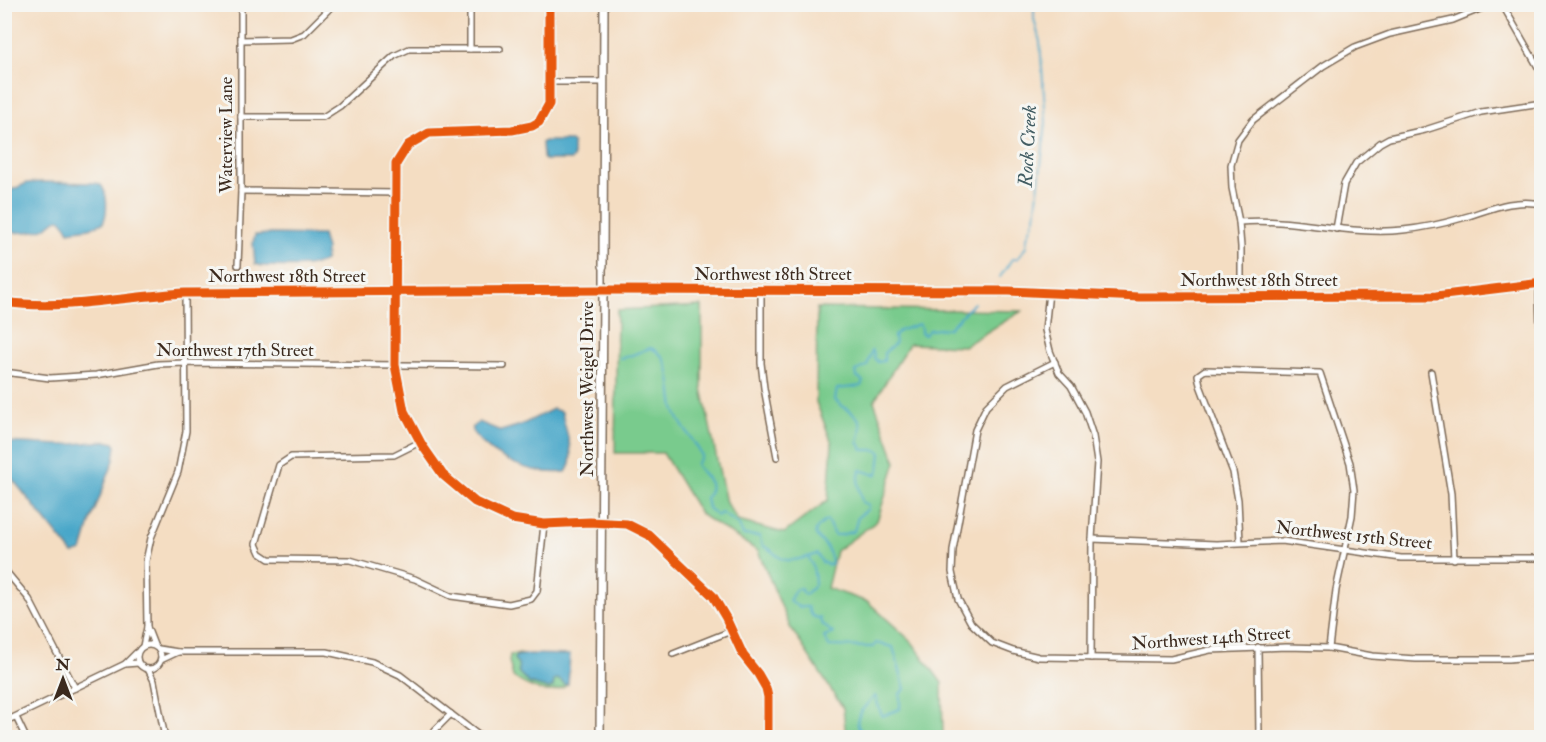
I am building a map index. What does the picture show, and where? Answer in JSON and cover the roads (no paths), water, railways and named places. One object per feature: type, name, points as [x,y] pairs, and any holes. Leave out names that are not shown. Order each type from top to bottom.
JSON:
[{"type":"street","name":"Waterview Lane","points":[[238,265],[241,191],[241,4]]},
{"type":"street","points":[[241,40],[291,39],[304,34],[334,4]]},
{"type":"street","points":[[470,4],[470,49]]},
{"type":"street","points":[[549,4],[549,104],[539,122],[532,126],[512,130],[429,133],[408,146],[396,164],[395,365],[404,411],[443,476],[475,502],[512,519],[544,524],[602,522],[627,524],[649,535],[713,596],[726,618],[743,656],[761,679],[767,692],[768,738]]},
{"type":"street","name":"Northwest Weigel Drive","points":[[600,738],[604,4]]},
{"type":"street","points":[[1241,297],[1239,222],[1232,188],[1231,165],[1238,140],[1253,120],[1323,66],[1355,47],[1390,34],[1453,20],[1492,4]]},
{"type":"street","points":[[1502,4],[1542,74]]},
{"type":"street","points":[[241,117],[323,117],[340,106],[394,56],[409,49],[500,49]]},
{"type":"street","points":[[549,82],[603,82]]},
{"type":"street","points":[[1336,229],[1344,184],[1356,163],[1380,143],[1389,138],[1425,130],[1481,112],[1542,103]]},
{"type":"street","points":[[241,191],[396,193]]},
{"type":"street","points":[[1239,222],[1280,221],[1336,229],[1386,232],[1423,228],[1515,202],[1542,204]]},
{"type":"street","points":[[1542,237],[1540,283],[1542,389]]},
{"type":"street","name":"Northwest 18th Street","points":[[4,302],[31,305],[72,305],[147,295],[185,293],[603,290],[1049,292],[1115,297],[1436,296],[1540,283]]},
{"type":"street","points":[[761,291],[761,363],[777,457]]},
{"type":"street","points":[[1049,292],[1045,330],[1059,373],[1071,386],[1085,412],[1093,436],[1097,462],[1092,539],[1091,658]]},
{"type":"street","points":[[4,722],[125,664],[143,646],[147,627],[146,561],[151,538],[178,472],[186,432],[185,293]]},
{"type":"street","name":"Northwest 14th Street","points":[[1055,362],[1007,386],[986,407],[975,430],[968,461],[966,489],[953,550],[952,572],[958,599],[971,623],[992,643],[1040,657],[1171,659],[1210,650],[1258,647],[1329,648],[1372,656],[1416,659],[1509,659],[1542,656]]},
{"type":"street","name":"Northwest 17th Street","points":[[4,372],[50,378],[73,377],[127,371],[158,364],[186,363],[504,366]]},
{"type":"street","points":[[1239,542],[1238,500],[1233,472],[1198,375],[1206,370],[1320,373],[1350,463],[1354,490],[1352,516],[1336,590],[1329,648]]},
{"type":"street","points":[[1431,372],[1451,494],[1454,559]]},
{"type":"street","points":[[420,441],[394,456],[291,457],[279,465],[256,544],[261,553],[269,559],[350,560],[415,579],[451,596],[509,604],[531,599],[537,591],[544,524]]},
{"type":"street","name":"Northwest 15th Street","points":[[1092,539],[1216,544],[1282,541],[1401,558],[1542,558]]},
{"type":"street","points":[[4,569],[29,599],[75,688]]},
{"type":"street","points":[[147,627],[161,660]]},
{"type":"street","points":[[673,654],[731,631]]},
{"type":"street","points":[[143,646],[178,652],[327,652],[372,662],[400,675],[482,738]]},
{"type":"street","points":[[1258,647],[1259,738]]},
{"type":"street","points":[[138,652],[138,663]]},
{"type":"street","points":[[154,681],[157,666],[161,660],[178,652]]},
{"type":"street","points":[[125,664],[138,663],[148,669],[154,681],[165,738]]},
{"type":"street","points":[[148,669],[157,666]]},
{"type":"street","points":[[431,738],[435,730],[451,714]]},
{"type":"street","points":[[16,717],[26,738]]},
{"type":"water","points":[[571,141],[573,158],[571,160],[545,160],[542,142]]},
{"type":"water","points":[[27,183],[101,185],[106,203],[103,223],[90,228],[69,231],[58,219],[42,229],[11,232],[5,225],[5,191]]},
{"type":"water","points":[[255,235],[322,235],[326,249],[325,261],[319,264],[295,266],[255,264],[253,242]]},
{"type":"water","points":[[553,409],[562,412],[571,450],[566,472],[540,471],[513,463],[490,449],[472,431],[479,422],[501,431],[521,425]]},
{"type":"water","points":[[106,441],[116,446],[114,460],[82,551],[73,554],[5,470],[5,442],[61,445]]},
{"type":"water","points":[[570,655],[568,684],[565,685],[556,679],[553,687],[549,689],[529,683],[519,673],[518,664],[514,659],[516,656]]},
{"type":"waterway","name":"Rock Creek","points":[[1000,277],[1012,259],[1017,259],[1026,247],[1027,237],[1035,217],[1046,122],[1040,42],[1034,19],[1034,4]]},
{"type":"waterway","name":"Rock Creek","points":[[872,738],[864,734],[857,723],[865,706],[875,696],[882,716],[900,709],[900,694],[905,689],[893,647],[876,643],[873,647],[829,646],[824,637],[833,633],[821,623],[820,618],[812,616],[808,607],[799,607],[789,601],[795,590],[800,588],[805,595],[815,585],[813,567],[808,557],[817,554],[822,562],[832,564],[828,550],[815,533],[816,530],[827,520],[834,535],[854,531],[858,517],[868,509],[868,505],[862,502],[858,483],[860,470],[876,475],[879,470],[881,453],[877,450],[863,450],[858,442],[861,425],[859,420],[835,400],[837,389],[861,386],[863,381],[857,377],[856,371],[867,366],[872,350],[878,362],[884,361],[884,353],[895,344],[894,336],[899,331],[919,324],[921,333],[925,335],[929,330],[949,328],[974,303]]},
{"type":"waterway","points":[[620,358],[651,348],[664,359],[670,376],[675,411],[702,456],[696,464],[710,484],[706,498],[708,508],[717,516],[721,513],[738,524],[743,535],[759,536],[763,546],[782,559],[793,560],[807,557]]}]
